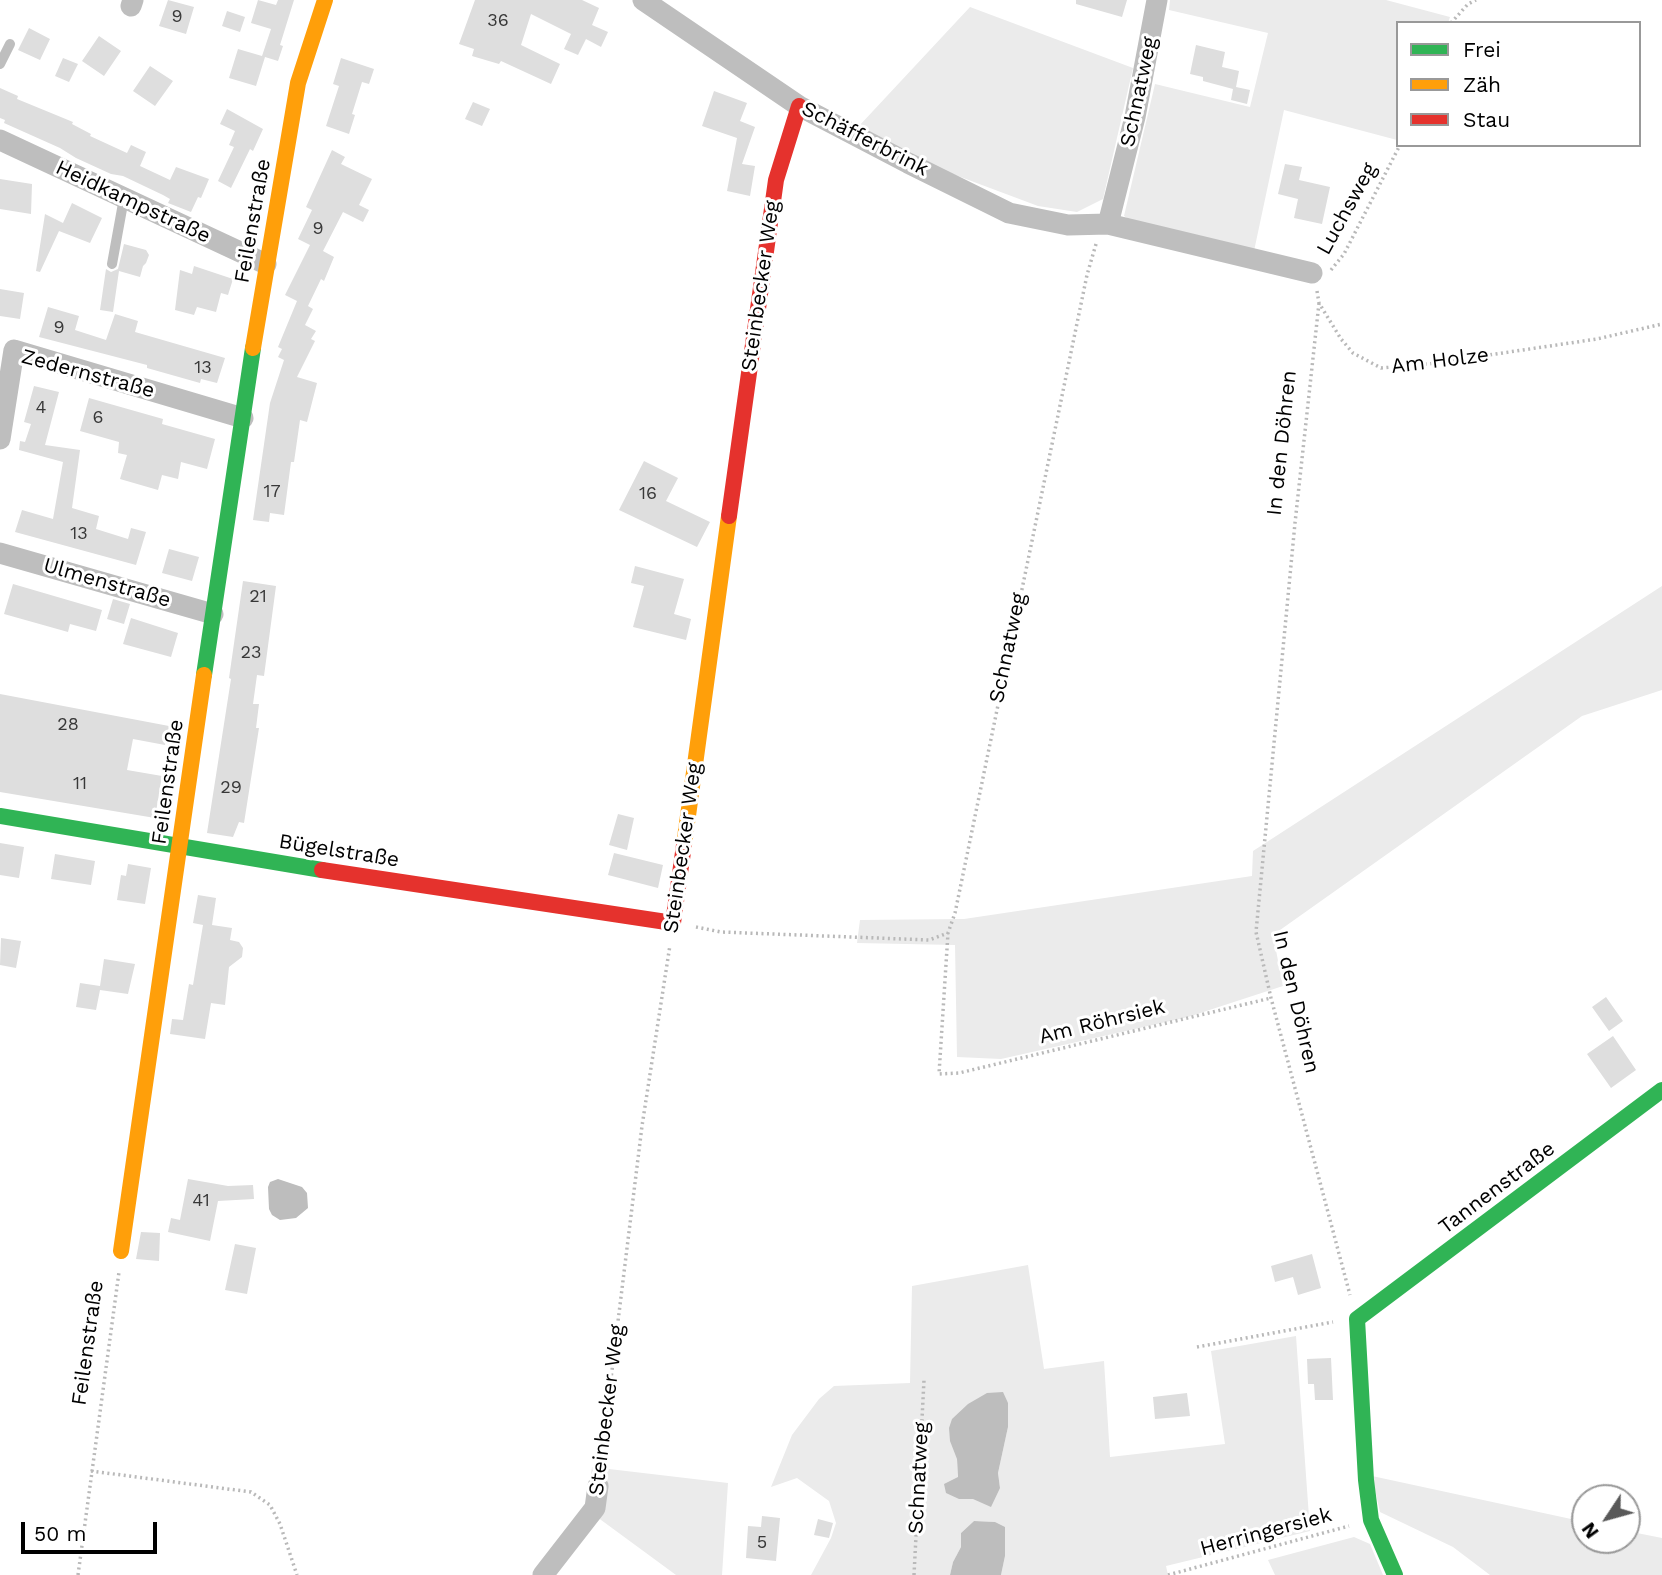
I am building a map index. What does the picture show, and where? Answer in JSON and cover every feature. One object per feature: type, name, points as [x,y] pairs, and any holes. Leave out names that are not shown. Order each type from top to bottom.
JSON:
[{"type":"street","name":"Feilenstraße","points":[[121,1251],[266,264],[298,83],[325,0]]},
{"type":"street","name":"Schäfferbrink","points":[[643,0],[799,106],[908,163],[1009,212],[1068,225],[1105,225]]},
{"type":"street","name":"Schnatweg","points":[[1105,225],[1135,117],[1157,0]]},
{"type":"street","name":"Steinbecker Weg","points":[[673,923],[776,180],[799,106]]},
{"type":"street","name":"Heidkampstraße","points":[[0,140],[266,264]]},
{"type":"street","points":[[1105,225],[1312,273]]},
{"type":"street","name":"Zedernstraße","points":[[0,439],[14,351],[243,418]]},
{"type":"street","name":"Ulmenstraße","points":[[0,553],[213,614]]},
{"type":"street","name":"Bügelstraße","points":[[0,816],[306,867],[673,923]]},
{"type":"street","name":"Tannenstraße","points":[[1357,1319],[1662,1090]]},
{"type":"street","points":[[1357,1319],[1366,1480],[1371,1520],[1395,1575]]},
{"type":"street","name":"Steinbecker Weg","points":[[542,1575],[595,1508],[598,1486]]},
{"type":"lane","points":[[0,64],[10,44]]},
{"type":"lane","points":[[113,264],[124,198]]},
{"type":"path","points":[[1453,21],[1468,4],[1476,0]]},
{"type":"path","name":"Luchsweg","points":[[1312,273],[1325,275],[1343,254],[1399,147]]},
{"type":"path","name":"Schnatweg","points":[[939,1074],[948,933],[955,913],[1087,275],[1105,225]]},
{"type":"path","name":"Am Holze","points":[[1312,273],[1319,303],[1341,340],[1353,353],[1381,368],[1428,364],[1584,341],[1662,324]]},
{"type":"path","name":"In den Döhren","points":[[1319,303],[1256,932],[1271,998],[1357,1319]]},
{"type":"path","points":[[673,923],[721,932],[929,940],[948,933]]},
{"type":"path","name":"Steinbecker Weg","points":[[598,1486],[642,1126],[673,923]]},
{"type":"path","name":"Am Röhrsiek","points":[[939,1074],[959,1073],[1271,998]]},
{"type":"path","name":"Feilenstraße","points":[[78,1575],[121,1251]]},
{"type":"path","points":[[1197,1348],[1357,1319]]},
{"type":"path","name":"Schnatweg","points":[[914,1575],[924,1380]]},
{"type":"path","points":[[92,1471],[251,1492],[270,1504],[280,1524],[296,1575]]},
{"type":"path","name":"Herringersiek","points":[[1168,1575],[1371,1520]]},
{"type":"shaded area","points":[[1170,0],[1386,0],[1450,17],[1449,21],[1396,21],[1396,140],[1284,110],[1254,251],[1133,222],[1124,216],[1155,84],[1250,107],[1268,33],[1169,10]]},
{"type":"shaded area","points":[[970,7],[1133,68],[1103,199],[1077,212],[1038,206],[918,161],[859,126]]},
{"type":"shaded area","points":[[1662,586],[1662,690],[1582,716],[1273,935],[1283,986],[1188,1017],[1001,1059],[957,1057],[955,945],[857,943],[860,920],[964,919],[1252,876],[1253,851]]},
{"type":"shaded area","points":[[278,1179],[302,1187],[307,1193],[308,1208],[296,1218],[280,1220],[272,1215],[269,1209],[268,1187],[270,1182]]},
{"type":"shaded area","points":[[1028,1265],[1044,1369],[1104,1361],[1110,1457],[1225,1444],[1211,1351],[1296,1336],[1310,1531],[1166,1566],[1168,1575],[1001,1575],[1005,1556],[995,1522],[974,1521],[961,1533],[961,1547],[950,1575],[811,1575],[836,1523],[829,1501],[797,1478],[771,1487],[792,1435],[819,1399],[834,1386],[910,1383],[912,1286]],"holes":[[[1008,1427],[998,1473],[1000,1488],[973,1499],[959,1499],[957,1459]]]},
{"type":"shaded area","points":[[1003,1392],[1008,1403],[1008,1427],[998,1473],[1000,1488],[991,1507],[973,1499],[959,1499],[946,1493],[944,1484],[958,1477],[957,1459],[950,1441],[949,1428],[952,1419],[968,1404],[987,1393]]},
{"type":"shaded area","points":[[592,1467],[728,1483],[722,1575],[676,1575],[597,1517],[586,1506]]},
{"type":"shaded area","points":[[1372,1476],[1571,1519],[1571,1554],[1641,1554],[1641,1534],[1662,1538],[1662,1575],[1490,1575],[1453,1547],[1380,1512]]},
{"type":"shaded area","points":[[974,1521],[995,1522],[1005,1527],[1005,1556],[1001,1575],[950,1575],[961,1547],[961,1533]]},
{"type":"shaded area","points":[[1354,1537],[1370,1544],[1383,1575],[1275,1575],[1268,1560]]},
{"type":"building","points":[[168,0],[194,7],[186,34],[159,26]]},
{"type":"building","points":[[258,0],[276,5],[278,0],[294,0],[280,45],[283,46],[278,61],[265,57],[256,86],[229,78],[238,49],[262,56],[271,29],[251,23]]},
{"type":"building","points":[[475,0],[582,0],[599,8],[592,25],[608,32],[601,47],[586,39],[578,55],[564,49],[571,34],[531,14],[521,45],[560,64],[551,84],[501,61],[499,64],[472,56],[474,49],[459,44]]},
{"type":"building","points":[[1076,0],[1127,0],[1122,17],[1076,4]]},
{"type":"building","points":[[227,11],[245,17],[240,32],[222,26]]},
{"type":"building","points":[[29,28],[50,39],[40,60],[18,50]]},
{"type":"building","points":[[99,36],[121,51],[104,76],[82,61]]},
{"type":"building","points":[[1196,45],[1225,52],[1222,67],[1239,71],[1236,87],[1250,90],[1247,104],[1231,100],[1233,89],[1203,81],[1203,77],[1190,74]]},
{"type":"building","points":[[63,58],[78,64],[69,82],[55,76]]},
{"type":"building","points":[[341,58],[374,69],[369,84],[362,82],[349,134],[326,126],[339,86],[333,84]]},
{"type":"building","points":[[150,66],[173,81],[155,106],[133,91]]},
{"type":"building","points":[[0,88],[18,96],[17,99],[73,122],[72,124],[91,134],[90,136],[127,153],[131,145],[146,152],[140,166],[170,180],[176,167],[209,179],[201,198],[198,197],[191,212],[168,203],[170,199],[163,195],[123,176],[111,174],[4,123],[5,120],[0,118]]},
{"type":"building","points":[[714,91],[747,103],[740,121],[755,127],[742,164],[755,166],[750,196],[727,191],[737,138],[702,126]]},
{"type":"building","points":[[473,102],[490,109],[482,126],[465,119]]},
{"type":"building","points":[[227,109],[263,129],[231,188],[218,181],[234,147],[229,145],[235,131],[220,124]]},
{"type":"building","points":[[332,150],[345,157],[341,164],[372,179],[359,205],[369,210],[363,222],[343,212],[323,251],[334,257],[324,281],[321,279],[308,306],[313,309],[305,325],[316,331],[311,339],[315,341],[297,377],[317,383],[307,422],[300,420],[284,515],[270,513],[269,522],[253,520],[270,403],[284,360],[278,357],[282,349],[278,347],[297,301],[285,295],[310,245],[298,239],[312,210],[306,207]]},
{"type":"building","points":[[1285,164],[1302,167],[1299,180],[1330,187],[1322,224],[1294,218],[1298,199],[1278,194]]},
{"type":"building","points":[[0,179],[32,184],[31,214],[0,209]]},
{"type":"building","points":[[72,203],[102,218],[90,243],[59,231],[40,272],[36,271],[45,214],[63,223]]},
{"type":"building","points":[[124,244],[146,250],[149,255],[140,277],[119,271],[113,312],[100,310],[106,269],[111,272],[118,269]]},
{"type":"building","points":[[194,266],[233,279],[228,295],[221,293],[216,312],[197,307],[194,315],[175,310],[180,270],[192,274]]},
{"type":"building","points":[[0,289],[24,293],[20,319],[0,316]]},
{"type":"building","points":[[48,307],[79,316],[75,330],[106,340],[115,314],[138,321],[135,332],[225,358],[217,383],[201,379],[200,383],[147,368],[147,365],[39,337]]},
{"type":"building","points":[[34,386],[59,392],[45,445],[80,450],[72,508],[99,516],[96,529],[128,539],[131,528],[146,532],[136,565],[15,532],[22,510],[53,519],[63,462],[19,450],[20,441],[25,442],[31,424],[24,422]]},
{"type":"building","points":[[89,398],[163,419],[162,424],[215,439],[207,469],[181,462],[178,479],[162,475],[158,490],[120,479],[127,455],[118,453],[119,442],[80,431]]},
{"type":"building","points":[[644,461],[678,478],[666,501],[710,522],[697,547],[619,510]]},
{"type":"building","points":[[169,549],[199,557],[192,581],[162,573]]},
{"type":"building","points":[[635,566],[684,579],[674,614],[691,619],[686,640],[633,627],[644,586],[631,583]]},
{"type":"building","points":[[243,581],[276,586],[264,676],[257,675],[253,704],[259,704],[256,728],[259,728],[244,823],[239,822],[233,837],[207,833]]},
{"type":"building","points":[[13,584],[102,610],[96,631],[70,624],[68,632],[4,614]]},
{"type":"building","points":[[113,599],[130,604],[124,624],[107,619]]},
{"type":"building","points":[[131,618],[178,633],[171,657],[123,644]]},
{"type":"building","points":[[0,694],[169,726],[165,745],[133,739],[127,770],[162,776],[155,818],[0,792]]},
{"type":"building","points":[[618,814],[634,818],[627,850],[609,845]]},
{"type":"building","points":[[0,843],[24,847],[19,878],[0,875]]},
{"type":"building","points":[[614,853],[663,865],[658,888],[608,875]]},
{"type":"building","points":[[55,854],[95,861],[91,885],[51,879]]},
{"type":"building","points":[[128,864],[151,868],[145,904],[117,900],[121,875],[126,876]]},
{"type":"building","points":[[198,895],[216,898],[212,925],[232,928],[230,940],[239,942],[243,948],[242,957],[229,967],[225,1005],[211,1003],[205,1039],[170,1034],[172,1019],[183,1020],[189,984],[193,985],[203,925],[193,923]]},
{"type":"building","points":[[1,938],[21,941],[16,968],[0,965]]},
{"type":"building","points":[[104,959],[135,964],[128,994],[100,990],[96,1010],[76,1007],[80,983],[100,986]]},
{"type":"building","points":[[1606,997],[1623,1021],[1609,1031],[1592,1007]]},
{"type":"building","points":[[1613,1036],[1636,1070],[1611,1088],[1587,1054]]},
{"type":"building","points":[[188,1179],[228,1186],[253,1185],[254,1199],[218,1201],[210,1241],[168,1232],[171,1218],[180,1220]]},
{"type":"building","points":[[141,1232],[160,1233],[159,1261],[136,1259]]},
{"type":"building","points":[[235,1244],[256,1248],[247,1294],[225,1290]]},
{"type":"building","points":[[1312,1254],[1321,1288],[1298,1295],[1293,1277],[1275,1282],[1271,1266]]},
{"type":"building","points":[[1331,1358],[1333,1400],[1315,1400],[1314,1384],[1308,1384],[1307,1359]]},
{"type":"building","points":[[1187,1393],[1190,1416],[1155,1419],[1153,1397]]},
{"type":"building","points":[[762,1516],[780,1518],[776,1561],[746,1558],[748,1526],[761,1527]]},
{"type":"building","points":[[818,1519],[833,1523],[829,1538],[814,1535]]},
{"type":"traffic: fast","points":[[204,675],[253,348]]},
{"type":"traffic: fast","points":[[0,816],[322,870]]},
{"type":"traffic: fast","points":[[1395,1575],[1371,1520],[1366,1480],[1357,1319],[1662,1090]]},
{"type":"traffic: slow","points":[[253,348],[298,83],[325,0]]},
{"type":"traffic: slow","points":[[684,845],[729,516]]},
{"type":"traffic: slow","points":[[121,1251],[204,675]]},
{"type":"traffic: jam","points":[[729,516],[776,180],[799,106]]},
{"type":"traffic: jam","points":[[322,870],[673,923],[684,845]]}]
